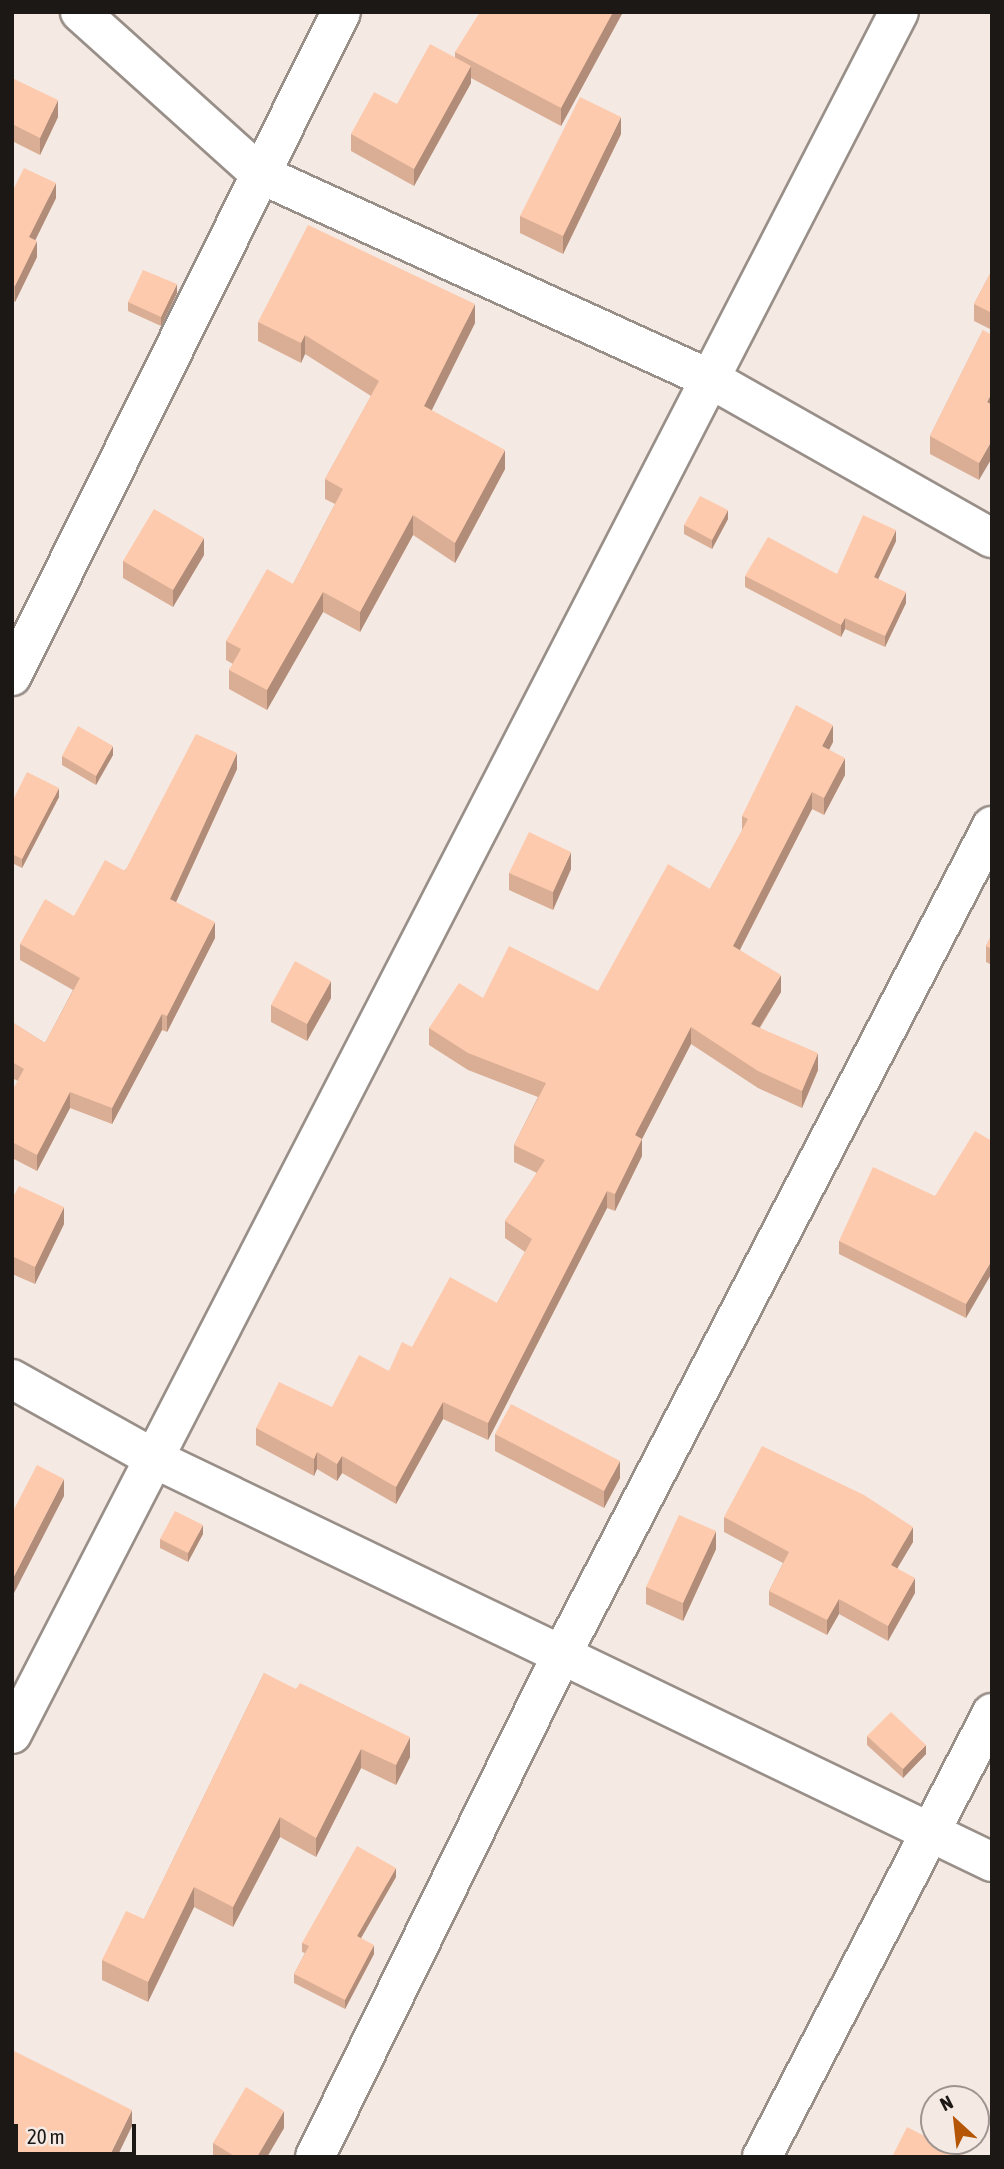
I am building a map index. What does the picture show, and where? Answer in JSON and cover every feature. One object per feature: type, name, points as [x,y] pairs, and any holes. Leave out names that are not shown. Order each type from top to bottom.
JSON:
[{"type":"street","points":[[80,12],[260,174],[713,381],[992,538]]},
{"type":"street","points":[[12,1734],[158,1460],[713,381],[899,12]]},
{"type":"street","points":[[12,676],[260,174],[333,19]]},
{"type":"street","points":[[315,2157],[562,1654],[992,826]]},
{"type":"street","points":[[12,1379],[158,1460],[931,1829],[992,1862]]},
{"type":"street","points":[[762,2157],[992,1713]]},
{"type":"building","points":[[480,12],[613,12],[561,108],[455,52]]},
{"type":"building","points":[[430,44],[471,66],[414,169],[351,134],[374,92],[397,104]]},
{"type":"building","points":[[12,78],[58,100],[40,138],[12,124]]},
{"type":"building","points":[[580,97],[621,117],[563,236],[520,216]]},
{"type":"building","points":[[24,168],[56,183],[29,237],[37,241],[15,286],[12,285],[12,192]]},
{"type":"building","points":[[308,225],[475,304],[424,406],[505,450],[455,543],[413,515],[360,612],[323,592],[267,690],[229,670],[241,649],[226,641],[267,569],[293,584],[343,489],[325,479],[379,381],[305,335],[301,343],[258,322]]},
{"type":"building","points":[[143,270],[177,284],[161,317],[128,302]]},
{"type":"building","points":[[992,270],[992,313],[974,304]]},
{"type":"building","points":[[983,330],[992,335],[992,392],[987,402],[992,405],[992,440],[979,463],[930,436]]},
{"type":"building","points":[[700,496],[728,510],[712,540],[684,525]]},
{"type":"building","points":[[154,509],[204,538],[173,590],[123,561]]},
{"type":"building","points":[[863,515],[896,530],[874,577],[906,592],[885,636],[845,618],[841,625],[745,576],[768,537],[837,574]]},
{"type":"building","points":[[796,705],[833,725],[822,746],[845,758],[824,798],[812,792],[733,946],[781,975],[751,1024],[818,1053],[802,1091],[758,1071],[691,1027],[635,1135],[642,1139],[615,1194],[607,1191],[488,1423],[443,1402],[396,1487],[342,1456],[337,1464],[317,1452],[314,1459],[256,1428],[279,1382],[332,1407],[359,1355],[389,1371],[402,1342],[412,1347],[450,1277],[497,1303],[532,1239],[505,1221],[545,1160],[514,1145],[546,1083],[468,1053],[429,1028],[459,983],[483,998],[509,946],[598,991],[668,864],[710,889],[748,819],[742,816]]},
{"type":"building","points":[[78,726],[113,746],[96,776],[62,756]]},
{"type":"building","points":[[196,734],[237,753],[170,899],[215,922],[167,1016],[162,1014],[112,1108],[70,1092],[37,1155],[12,1142],[12,1091],[24,1069],[12,1062],[12,1022],[45,1043],[80,978],[20,944],[45,899],[74,916],[105,860],[125,871]]},
{"type":"building","points":[[27,772],[59,788],[22,859],[12,854],[12,802]]},
{"type":"building","points":[[529,832],[571,852],[553,892],[509,873]]},
{"type":"building","points":[[992,934],[992,949],[986,946]]},
{"type":"building","points":[[295,961],[331,981],[307,1024],[271,1005]]},
{"type":"building","points":[[975,1131],[992,1141],[992,1260],[966,1304],[839,1241],[873,1167],[935,1196]]},
{"type":"building","points":[[19,1186],[64,1207],[35,1267],[12,1256],[12,1199]]},
{"type":"building","points":[[511,1404],[620,1461],[604,1491],[495,1434]]},
{"type":"building","points":[[762,1446],[864,1495],[913,1527],[891,1565],[915,1578],[888,1626],[839,1599],[827,1620],[769,1591],[789,1552],[724,1517]]},
{"type":"building","points":[[37,1465],[64,1479],[13,1578],[12,1513]]},
{"type":"building","points":[[175,1511],[203,1525],[188,1553],[160,1539]]},
{"type":"building","points":[[679,1515],[716,1531],[683,1603],[646,1587]]},
{"type":"building","points":[[264,1673],[296,1689],[300,1683],[410,1737],[396,1765],[361,1749],[316,1838],[280,1817],[233,1907],[194,1887],[148,1982],[102,1960],[126,1911],[144,1919]]},
{"type":"building","points":[[891,1712],[926,1745],[903,1769],[867,1736]]},
{"type":"building","points":[[357,1846],[396,1868],[357,1936],[374,1945],[345,2000],[294,1974],[309,1946],[302,1943]]},
{"type":"building","points":[[12,2050],[132,2110],[109,2157],[12,2157]]},
{"type":"building","points":[[246,2087],[284,2111],[257,2157],[236,2157],[213,2143]]},
{"type":"building","points":[[907,2127],[920,2134],[920,2155],[969,2157],[892,2157]]}]
